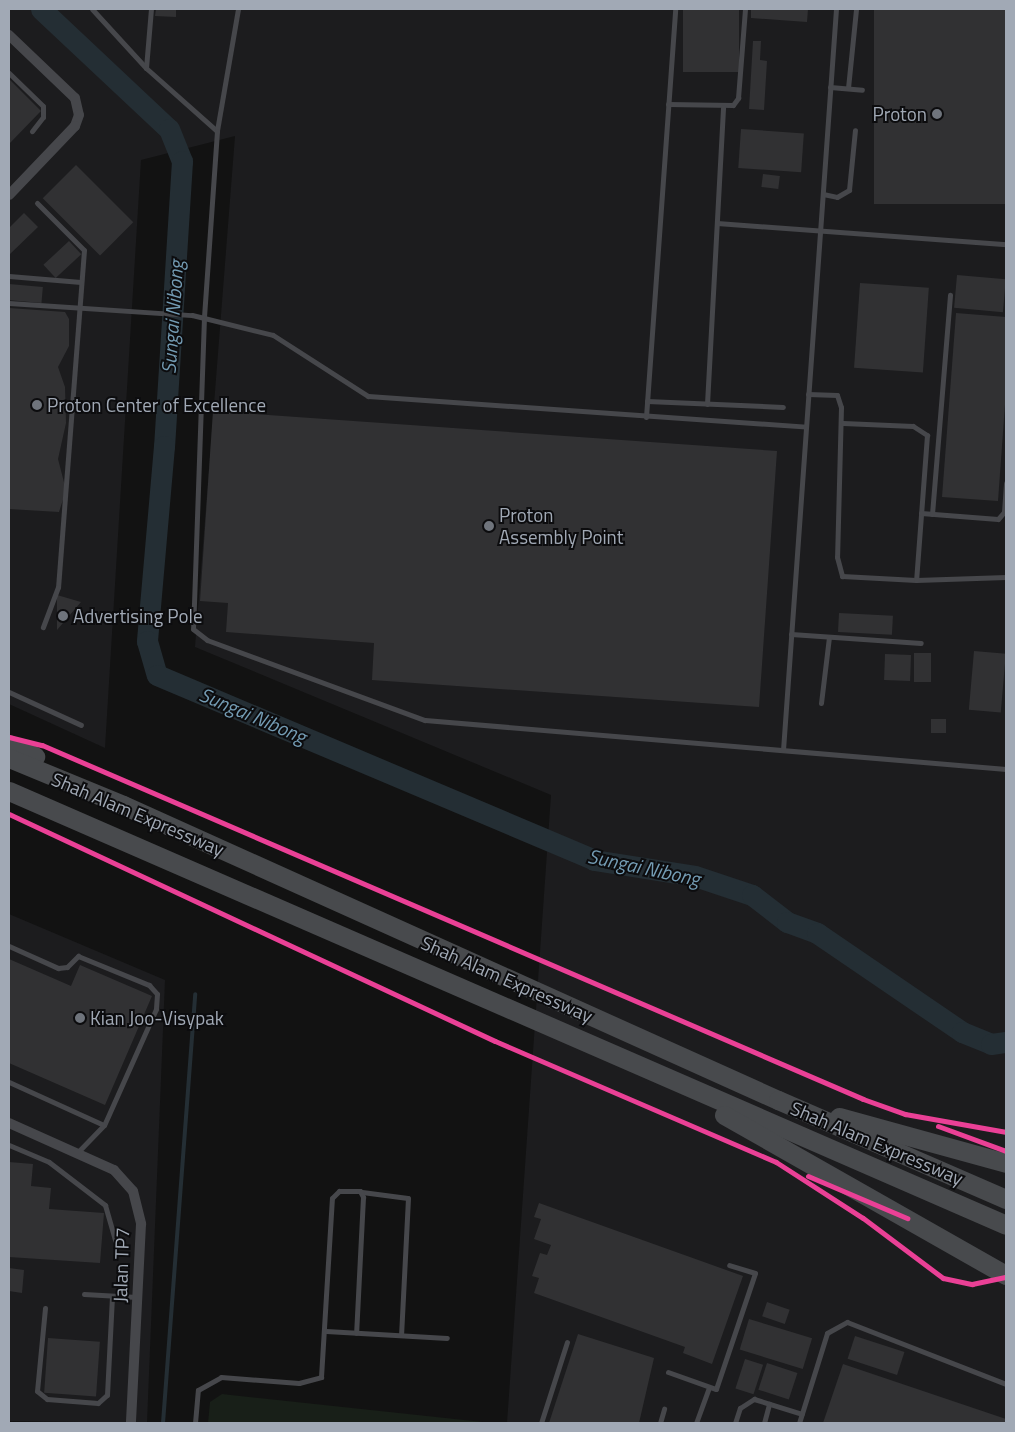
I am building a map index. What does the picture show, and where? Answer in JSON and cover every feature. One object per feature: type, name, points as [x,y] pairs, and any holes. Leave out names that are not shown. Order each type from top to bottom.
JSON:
[{"type":"highway","points":[[9,744],[67,771],[124,806]]},
{"type":"highway","name":"Shah Alam Expressway","points":[[9,758],[124,806],[789,1106],[1006,1199]]},
{"type":"highway","name":"Shah Alam Expressway","points":[[9,791],[638,1067],[1006,1225]]},
{"type":"highway","points":[[638,1067],[1006,1275]]},
{"type":"highway","points":[[789,1106],[1006,1162]]},
{"type":"street","points":[[9,35],[75,98],[78,115],[75,126],[9,195]]},
{"type":"street","name":"Jalan TP7","points":[[9,1123],[114,1170],[132,1191],[141,1224],[131,1423]]},
{"type":"lane","points":[[92,9],[146,68],[217,131]]},
{"type":"lane","points":[[146,68],[150,9]]},
{"type":"lane","points":[[238,9],[217,131],[204,317],[193,629],[207,640],[425,720],[1006,769]]},
{"type":"lane","points":[[646,417],[675,9]]},
{"type":"lane","points":[[668,104],[723,107],[733,104],[738,98],[745,9]]},
{"type":"lane","points":[[783,750],[836,9]]},
{"type":"lane","points":[[848,88],[856,9]]},
{"type":"lane","points":[[9,73],[43,106],[43,117],[32,131]]},
{"type":"lane","points":[[830,87],[862,90]]},
{"type":"lane","points":[[707,404],[723,107]]},
{"type":"lane","points":[[823,194],[837,197],[849,190],[855,130]]},
{"type":"lane","points":[[38,203],[84,250],[78,308],[58,587],[43,628]]},
{"type":"lane","points":[[717,223],[820,232],[1006,244]]},
{"type":"lane","points":[[9,276],[81,282]]},
{"type":"lane","points":[[932,514],[950,295]]},
{"type":"lane","points":[[9,303],[204,317],[272,335],[368,396],[806,427]]},
{"type":"lane","points":[[808,394],[837,395],[843,422],[839,572],[842,576],[916,580],[1006,577]]},
{"type":"lane","points":[[647,402],[783,407]]},
{"type":"lane","points":[[843,422],[922,429],[927,435],[916,580]]},
{"type":"lane","points":[[921,514],[998,519],[1004,512],[1006,483]]},
{"type":"lane","points":[[791,634],[921,643]]},
{"type":"lane","points":[[822,703],[829,637]]},
{"type":"lane","points":[[9,692],[81,725]]},
{"type":"lane","points":[[9,946],[58,968],[67,966],[78,956],[148,985],[158,994],[156,1009],[104,1124],[77,1154]]},
{"type":"lane","points":[[9,1082],[104,1124]]},
{"type":"lane","points":[[9,1145],[49,1162],[105,1205],[115,1241]]},
{"type":"lane","points":[[195,1423],[198,1390],[221,1377],[299,1383],[321,1377],[326,1330],[332,1198],[339,1190],[408,1198],[401,1335]]},
{"type":"lane","points":[[356,1333],[362,1192]]},
{"type":"lane","points":[[668,1372],[716,1389],[755,1273],[729,1265]]},
{"type":"lane","points":[[84,1294],[138,1297]]},
{"type":"lane","points":[[45,1308],[38,1391],[47,1399],[98,1403],[107,1395],[112,1296]]},
{"type":"lane","points":[[799,1423],[827,1333],[847,1322],[1006,1384]]},
{"type":"lane","points":[[326,1330],[447,1338]]},
{"type":"lane","points":[[541,1423],[567,1342]]},
{"type":"lane","points":[[696,1423],[709,1386]]},
{"type":"lane","points":[[735,1423],[740,1408],[754,1400],[802,1414]]},
{"type":"lane","points":[[764,1423],[769,1404]]},
{"type":"lane","points":[[660,1423],[664,1409]]},
{"type":"shaded area","points":[[9,9],[1006,9],[1006,1423],[507,1423],[551,795],[195,647],[235,136],[141,160],[105,748],[9,704]]},
{"type":"shaded area","points":[[9,914],[165,980],[147,1423],[9,1421]]},
{"type":"shaded area","points":[[222,1394],[492,1423],[208,1423],[210,1402]]},
{"type":"building","points":[[156,9],[176,9],[176,17],[155,16]]},
{"type":"building","points":[[683,9],[739,9],[739,72],[683,72]]},
{"type":"building","points":[[751,9],[808,9],[807,22],[751,18]]},
{"type":"building","name":"Proton","points":[[874,9],[1006,9],[1006,204],[874,204]]},
{"type":"building","points":[[753,41],[761,41],[760,60],[767,61],[764,110],[749,109]]},
{"type":"building","points":[[9,79],[41,111],[9,144]]},
{"type":"building","points":[[741,129],[804,133],[801,172],[738,168]]},
{"type":"building","points":[[76,165],[133,222],[100,256],[43,198]]},
{"type":"building","points":[[763,174],[780,176],[778,189],[761,187]]},
{"type":"building","points":[[24,213],[38,227],[9,255],[9,228]]},
{"type":"building","points":[[69,241],[81,254],[56,278],[43,265]]},
{"type":"building","points":[[957,275],[1006,279],[1003,312],[954,308]]},
{"type":"building","points":[[860,283],[929,288],[923,373],[854,368]]},
{"type":"building","points":[[9,284],[43,287],[41,303],[9,300]]},
{"type":"building","name":"Proton Center of Excellence","points":[[9,308],[65,312],[69,319],[69,346],[58,367],[65,387],[66,423],[58,459],[66,490],[59,512],[9,509]]},
{"type":"building","points":[[956,313],[1006,317],[1006,391],[998,501],[942,497]]},
{"type":"building","name":"Proton Assembly Point","points":[[213,411],[777,451],[759,707],[372,680],[374,643],[226,632],[228,603],[200,601]]},
{"type":"building","name":"Advertising Pole","points":[[57,595],[81,602],[57,630]]},
{"type":"building","points":[[839,613],[893,616],[892,635],[838,632]]},
{"type":"building","points":[[974,651],[1006,654],[1001,713],[969,710]]},
{"type":"building","points":[[914,653],[931,653],[931,682],[914,682]]},
{"type":"building","points":[[885,654],[911,655],[910,681],[884,680]]},
{"type":"building","points":[[931,719],[946,719],[946,733],[931,733]]},
{"type":"building","name":"Kian Joo-Visypak","points":[[9,959],[71,986],[80,965],[152,996],[105,1105],[9,1063]]},
{"type":"building","points":[[9,1162],[33,1164],[31,1186],[51,1188],[49,1209],[104,1213],[100,1263],[9,1257]]},
{"type":"building","points":[[539,1203],[743,1276],[712,1364],[683,1353],[685,1347],[534,1293],[539,1278],[532,1276],[540,1253],[547,1255],[551,1245],[534,1239],[541,1219],[534,1217]]},
{"type":"building","points":[[9,1268],[24,1270],[22,1293],[9,1291]]},
{"type":"building","points":[[767,1302],[790,1310],[785,1324],[762,1316]]},
{"type":"building","points":[[749,1319],[812,1338],[803,1369],[740,1350]]},
{"type":"building","points":[[578,1334],[654,1358],[639,1423],[549,1423]]},
{"type":"building","points":[[855,1336],[904,1352],[897,1375],[848,1359]]},
{"type":"building","points":[[48,1338],[100,1342],[96,1396],[44,1393]]},
{"type":"building","points":[[745,1359],[763,1365],[753,1394],[735,1388]]},
{"type":"building","points":[[767,1363],[797,1373],[789,1400],[758,1390]]},
{"type":"building","points":[[843,1364],[1006,1419],[1006,1423],[823,1423]]},
{"type":"waterway","name":"Sungai Nibong","points":[[41,9],[169,129],[182,161],[164,446],[147,641],[157,675],[594,860],[695,876],[752,895],[787,922],[817,933],[962,1032],[991,1044],[1006,1042]]},
{"type":"waterway","points":[[163,1423],[195,994]]},
{"type":"cycle path","points":[[9,737],[42,745],[863,1099],[905,1114],[1006,1132]]},
{"type":"cycle path","points":[[9,814],[495,1041],[776,1162],[863,1218],[943,1278],[972,1284],[1006,1277]]},
{"type":"cycle path","points":[[938,1126],[1006,1151]]},
{"type":"cycle path","points":[[808,1176],[907,1218]]},
{"type":"place","name":"Proton","points":[[937,114]]},
{"type":"place","name":"Proton Center of Excellence","points":[[37,405]]},
{"type":"place","name":"Proton Assembly Point","points":[[489,526]]},
{"type":"place","name":"Advertising Pole","points":[[63,616]]},
{"type":"place","name":"Kian Joo-Visypak","points":[[80,1018]]}]
